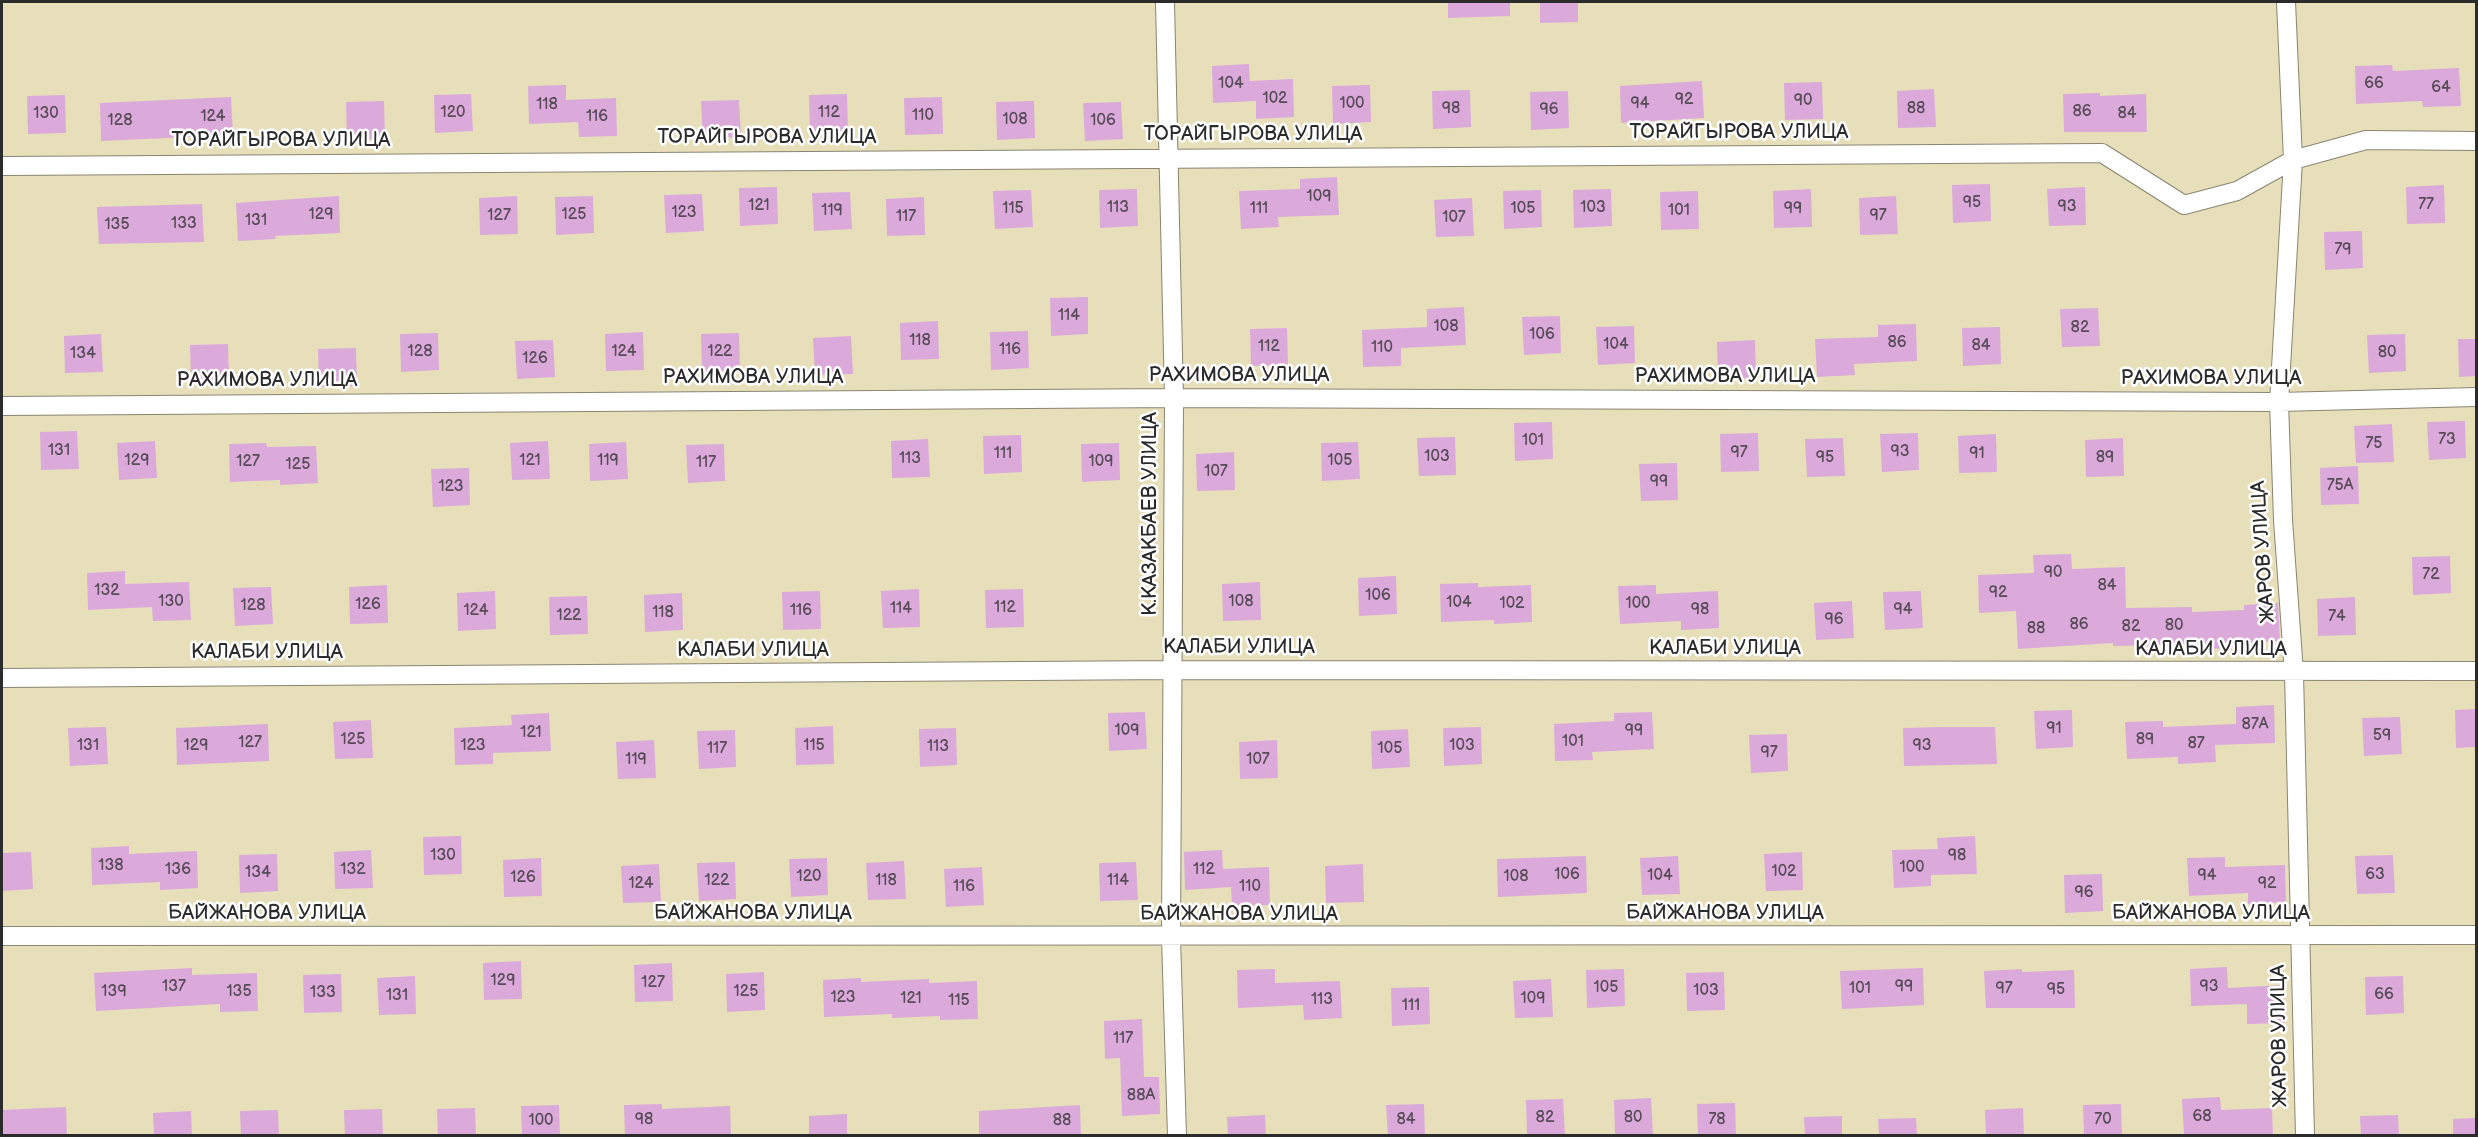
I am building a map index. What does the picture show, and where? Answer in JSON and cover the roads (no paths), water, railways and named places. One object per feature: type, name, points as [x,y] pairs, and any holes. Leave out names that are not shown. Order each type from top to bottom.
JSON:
[{"type":"street","name":"К.КАЗАКБАЕВ УЛИЦА","points":[[1165,2],[1174,398],[1171,937],[1177,1136]]},
{"type":"street","name":"ЖАРОВ УЛИЦА","points":[[2286,2],[2293,160],[2278,402],[2283,520],[2294,673],[2305,1136]]},
{"type":"street","name":"ТОРАЙГЫРОВА УЛИЦА","points":[[2,165],[2102,153],[2184,205],[2237,191],[2293,160],[2366,140],[2476,141]]},
{"type":"street","name":"РАХИМОВА УЛИЦА","points":[[2,406],[1174,398],[2278,402],[2476,397]]},
{"type":"street","name":"КАЛАБИ УЛИЦА","points":[[2,678],[1173,670],[2294,673],[2476,671]]},
{"type":"street","name":"БАЙЖАНОВА УЛИЦА","points":[[2,936],[2300,937],[2476,935]]}]
